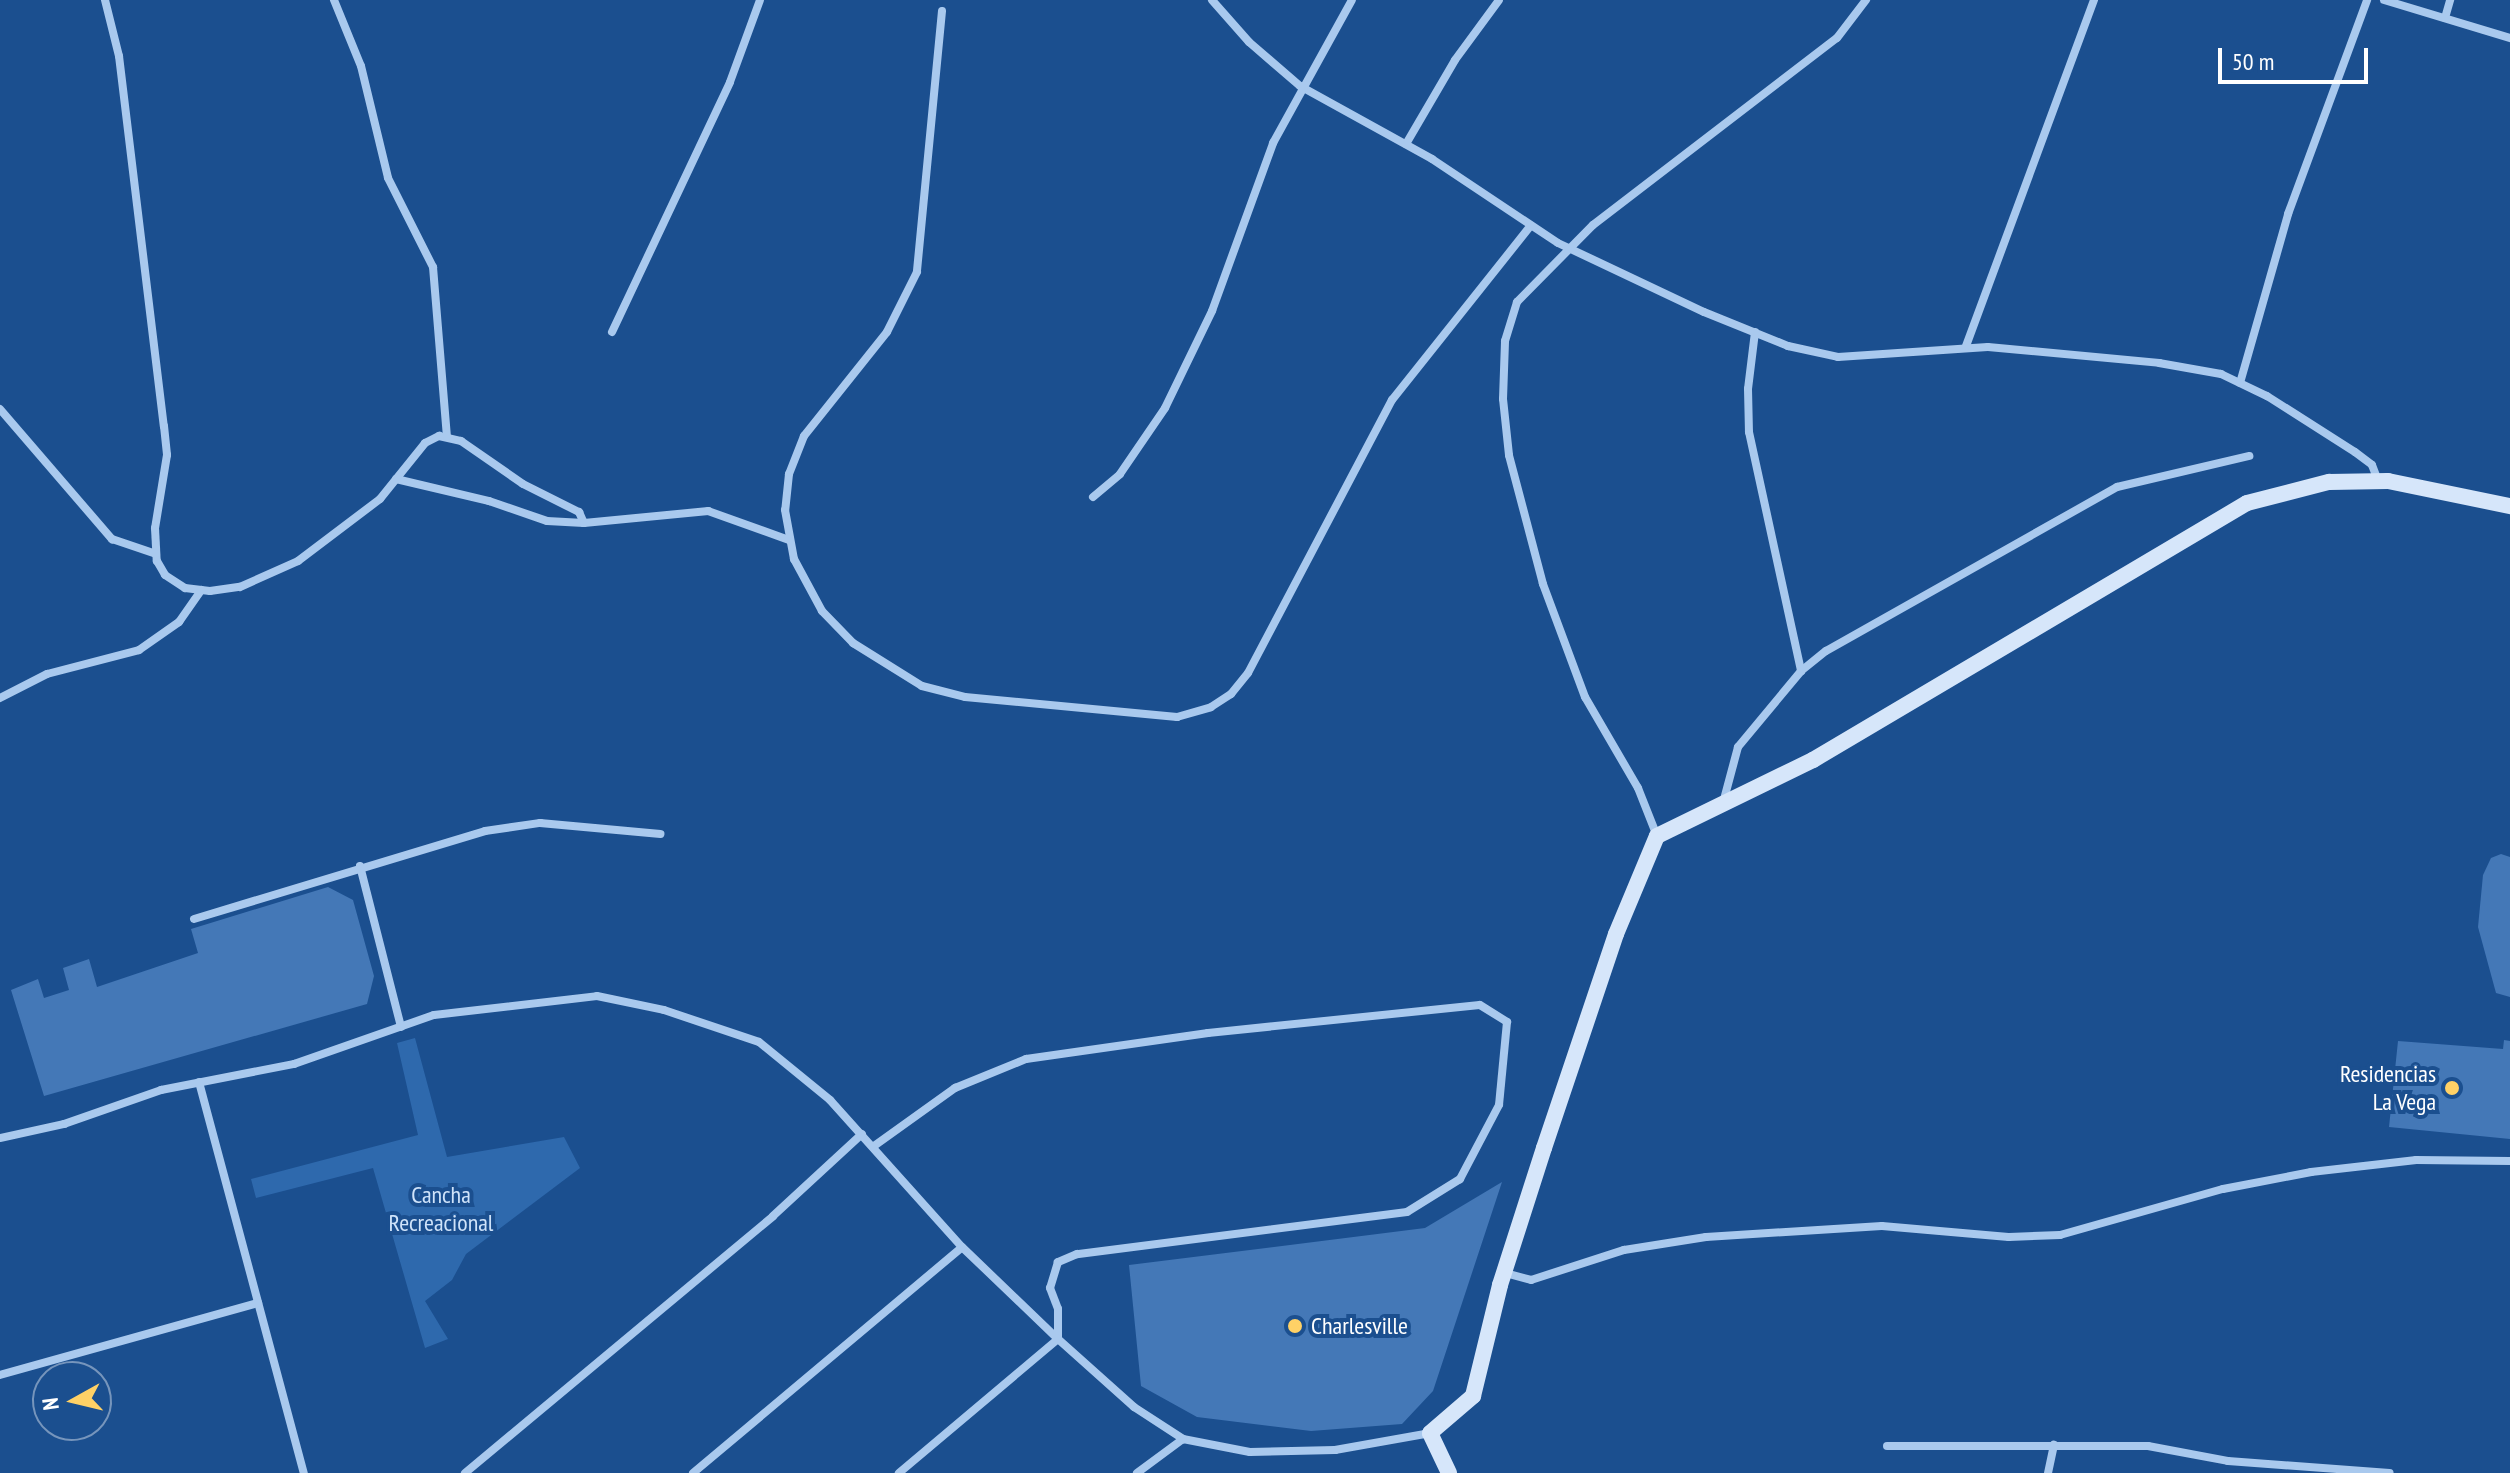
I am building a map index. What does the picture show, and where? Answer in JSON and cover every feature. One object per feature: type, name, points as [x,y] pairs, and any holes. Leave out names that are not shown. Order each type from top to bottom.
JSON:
[{"type":"street","points":[[105,0],[119,56],[167,455],[155,528],[156,554],[171,580],[201,590],[240,587],[298,561],[362,515],[425,443],[447,436],[579,512],[584,523]]},
{"type":"street","points":[[334,0],[365,78],[388,178],[433,267],[447,436]]},
{"type":"street","points":[[612,332],[730,82],[760,0]]},
{"type":"street","points":[[1212,0],[1249,42],[1300,86],[1406,144],[1568,248],[1755,332],[1838,357],[1886,358],[1966,346],[2159,363],[2240,383],[2355,452],[2372,465],[2378,481]]},
{"type":"street","points":[[1093,497],[1120,474],[1165,408],[1212,311],[1243,216],[1300,86],[1352,0]]},
{"type":"street","points":[[1406,144],[1455,60],[1499,0]]},
{"type":"street","points":[[1657,836],[1638,788],[1579,683],[1543,584],[1509,455],[1503,399],[1505,341],[1517,302],[1568,248],[1635,189],[1837,38],[1866,0]]},
{"type":"street","points":[[1966,346],[2094,0]]},
{"type":"street","points":[[2240,383],[2288,214],[2367,0]]},
{"type":"street","points":[[2384,0],[2510,38]]},
{"type":"street","points":[[2445,18],[2450,0]]},
{"type":"street","points":[[942,11],[917,272],[887,332],[804,436],[786,491],[789,540],[809,592],[837,628],[887,668],[922,686],[965,697],[1177,717],[1200,712],[1231,694],[1248,673],[1392,400],[1531,225]]},
{"type":"street","points":[[1755,332],[1748,389],[1749,432],[1801,671]]},
{"type":"street","points":[[0,409],[112,539],[156,554]]},
{"type":"street","points":[[1723,803],[1727,772],[1738,747],[1801,671],[1852,635],[2117,487],[2249,456]]},
{"type":"street","points":[[396,479],[489,501],[535,519],[584,523],[708,511],[789,540]]},
{"type":"street","points":[[0,1138],[64,1124],[199,1082],[294,1064],[434,1015],[597,996],[664,1010],[759,1042],[862,1134],[962,1247],[1058,1339],[1134,1407],[1183,1439],[1250,1452],[1335,1450],[1430,1433],[1473,1396],[1505,1273],[1616,934],[1657,836],[1813,760],[2247,503],[2329,482],[2378,481],[2510,506]]},
{"type":"street","points":[[0,698],[47,674],[139,650],[179,622],[201,590]]},
{"type":"street","points":[[194,919],[360,866],[485,831],[540,823],[660,834]]},
{"type":"street","points":[[360,866],[401,1027]]},
{"type":"street","points":[[874,1146],[955,1088],[1026,1059],[1208,1033],[1480,1005],[1507,1022],[1499,1105],[1460,1179],[1407,1212],[1077,1254],[1058,1262],[1050,1288],[1058,1309],[1058,1339],[899,1473]]},
{"type":"street","points":[[199,1082],[304,1473]]},
{"type":"street","points":[[465,1473],[773,1216],[862,1134]]},
{"type":"street","points":[[1505,1273],[1531,1280],[1624,1250],[1706,1237],[1882,1226],[2009,1237],[2060,1235],[2223,1189],[2311,1172],[2416,1160],[2510,1161]]},
{"type":"street","points":[[693,1473],[962,1247]]},
{"type":"street","points":[[0,1375],[258,1303]]},
{"type":"street","points":[[1430,1433],[1449,1473]]},
{"type":"street","points":[[1137,1473],[1183,1439]]},
{"type":"street","points":[[2048,1473],[2054,1445]]},
{"type":"street","points":[[1887,1446],[2148,1446],[2228,1461],[2390,1473]]},
{"type":"green space","name":"Cancha Recreacional","points":[[415,1038],[447,1157],[564,1137],[580,1168],[466,1254],[452,1280],[425,1301],[448,1339],[425,1348],[373,1168],[256,1198],[251,1179],[418,1135],[397,1043]]},
{"type":"building","points":[[2501,854],[2510,857],[2510,997],[2496,993],[2478,927],[2483,875],[2491,858]]},
{"type":"building","points":[[328,887],[353,900],[374,976],[367,1004],[44,1096],[11,990],[38,979],[44,998],[69,990],[63,968],[89,959],[97,987],[198,953],[191,929]]},
{"type":"building","name":"Residencias La Vega","points":[[2504,1040],[2510,1041],[2510,1139],[2389,1127],[2398,1041],[2503,1049]]},
{"type":"building","name":"Charlesville","points":[[1502,1182],[1433,1391],[1402,1424],[1311,1431],[1197,1417],[1141,1386],[1129,1265],[1425,1228]]},
{"type":"place","name":"Residencias La Vega","points":[[2452,1088]]},
{"type":"place","name":"Charlesville","points":[[1295,1326]]}]
